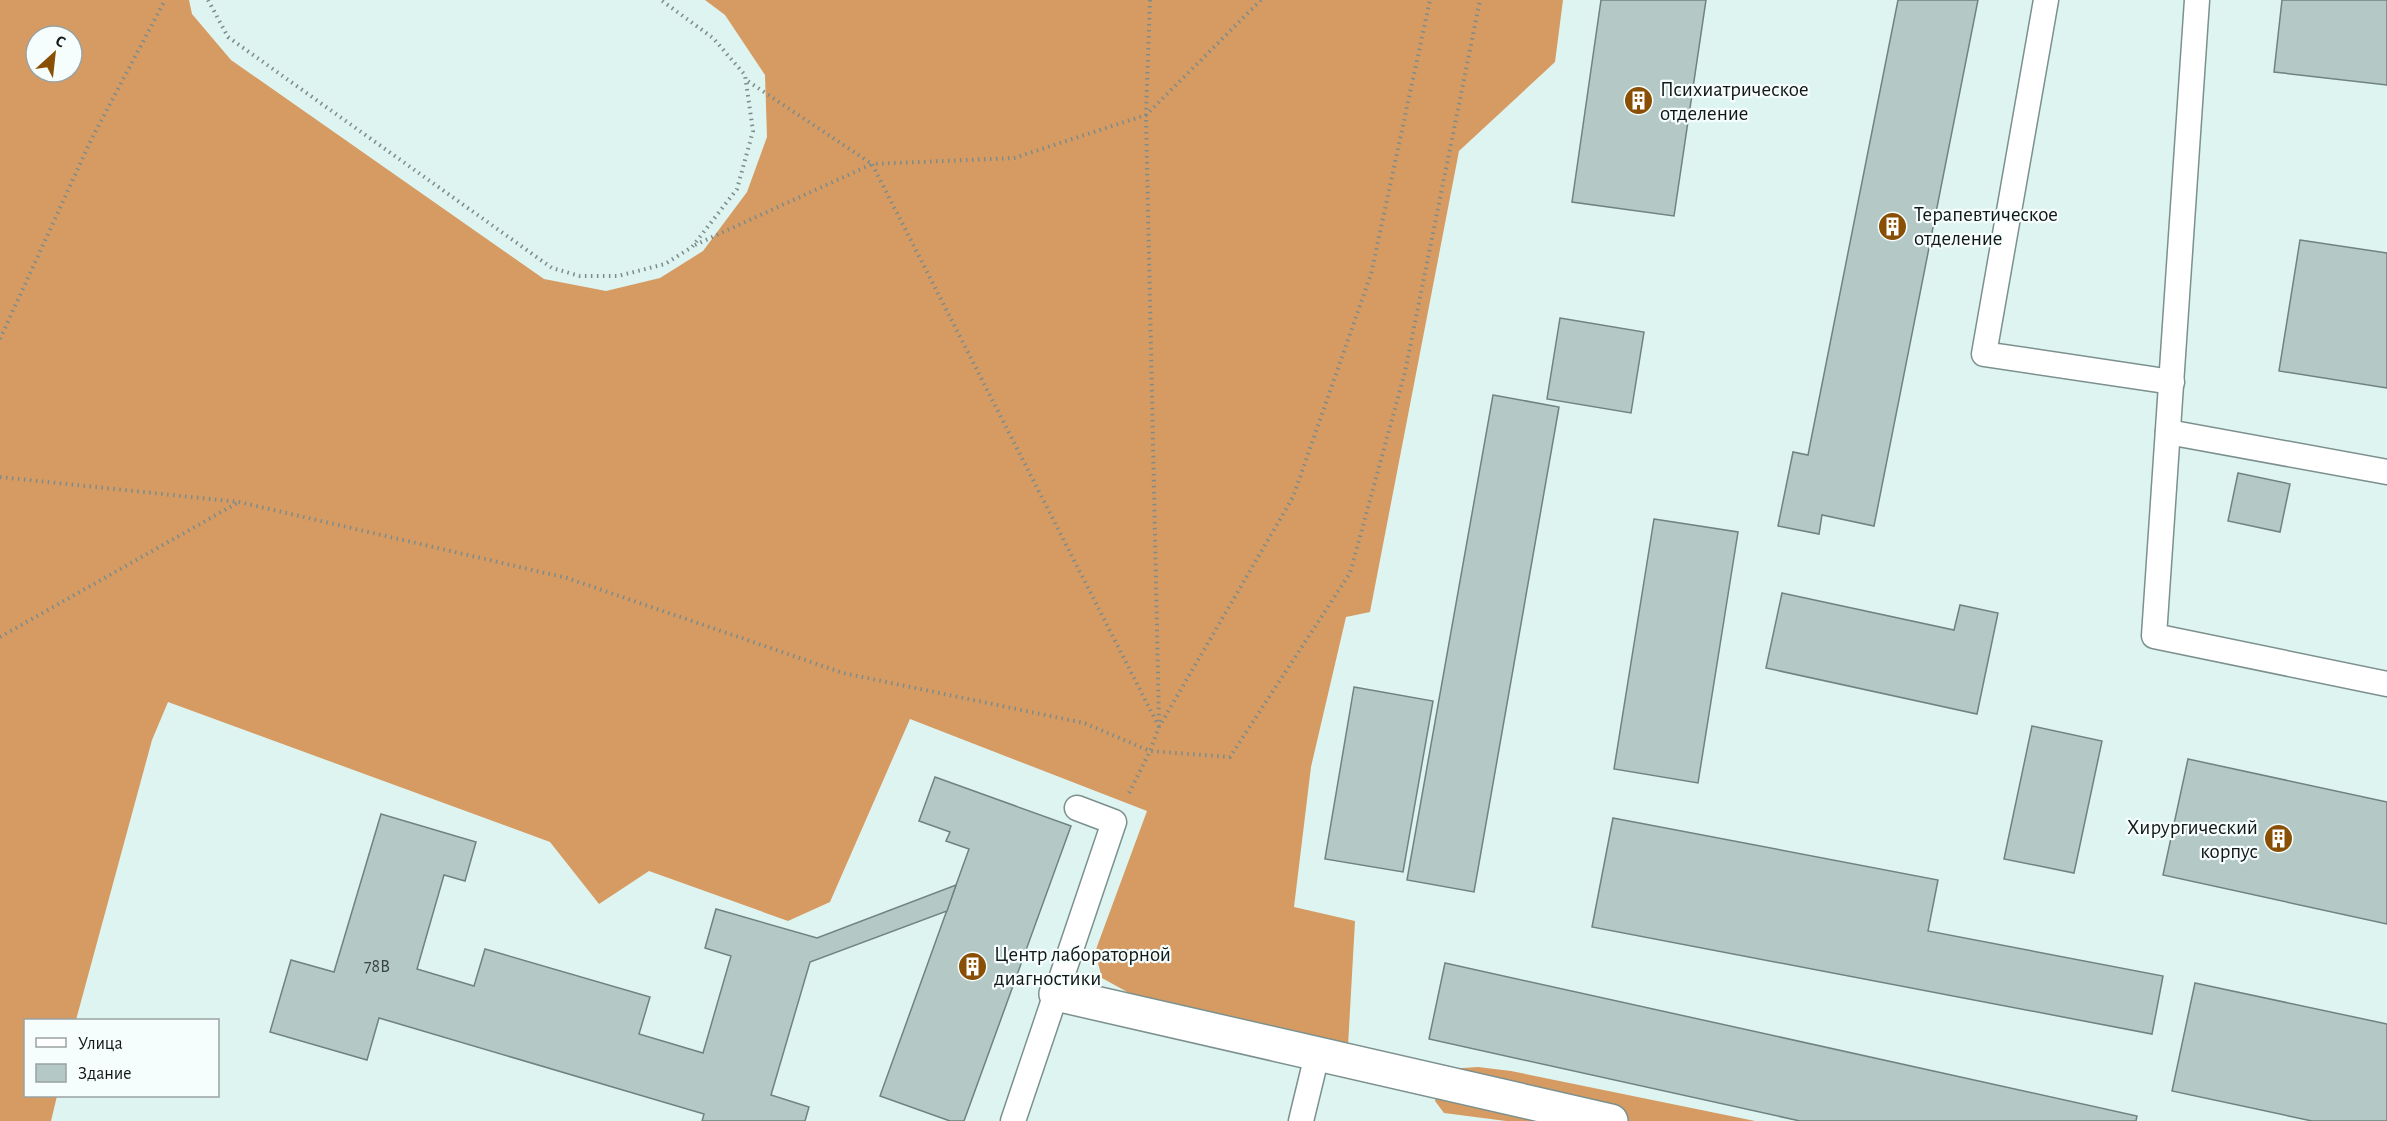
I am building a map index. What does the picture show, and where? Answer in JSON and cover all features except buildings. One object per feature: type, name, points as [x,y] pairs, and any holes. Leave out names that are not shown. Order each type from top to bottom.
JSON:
[{"type":"street","points":[[1056,994],[1611,1121]]},
{"type":"lane","points":[[2046,0],[1984,354],[2172,382]]},
{"type":"lane","points":[[2197,0],[2154,636],[2387,684]]},
{"type":"lane","points":[[2168,432],[2387,472]]},
{"type":"lane","points":[[1013,1121],[1114,822],[1077,808]]},
{"type":"lane","points":[[1301,1121],[1317,1055]]},
{"type":"path","points":[[0,339],[91,140],[165,0]]},
{"type":"path","points":[[208,0],[228,37],[552,268],[580,276],[618,276],[664,264],[692,246],[872,164],[1014,158],[1146,115],[1262,0]]},
{"type":"path","points":[[661,0],[713,38],[745,75],[753,131],[736,189],[692,246]]},
{"type":"path","points":[[1150,0],[1146,115],[1159,727]]},
{"type":"path","points":[[1114,822],[1150,751],[1159,727],[1293,497],[1371,274],[1430,0]]},
{"type":"path","points":[[0,477],[239,502],[567,578],[843,672],[1084,723],[1150,751],[1230,757],[1350,573],[1405,372],[1480,0]]},
{"type":"path","points":[[746,80],[872,164],[1159,727]]},
{"type":"path","points":[[0,637],[239,502]]},
{"type":"shaded area","points":[[0,0],[189,0],[192,14],[231,60],[544,279],[606,291],[660,278],[703,251],[747,192],[767,137],[765,75],[725,15],[705,0],[1563,0],[1555,62],[1459,151],[1370,612],[1346,617],[1311,767],[1294,907],[1355,921],[1348,1046],[1129,993],[1102,978],[1095,952],[1147,811],[910,719],[830,902],[788,921],[649,871],[599,904],[550,842],[168,702],[152,740],[76,1019],[24,1019],[24,1097],[57,1097],[51,1121],[0,1121]]},
{"type":"shaded area","points":[[1478,1067],[1511,1071],[1755,1121],[1506,1121],[1444,1113],[1435,1101],[1437,1090],[1448,1069]]},
{"type":"place","name":"Психиатрическое отделение","points":[[1639,101]]},
{"type":"place","name":"Терапевтическое отделение","points":[[1893,226]]},
{"type":"place","name":"Хирургический корпус","points":[[2279,839]]},
{"type":"place","name":"Центр лабораторной диагностики","points":[[973,966]]}]
